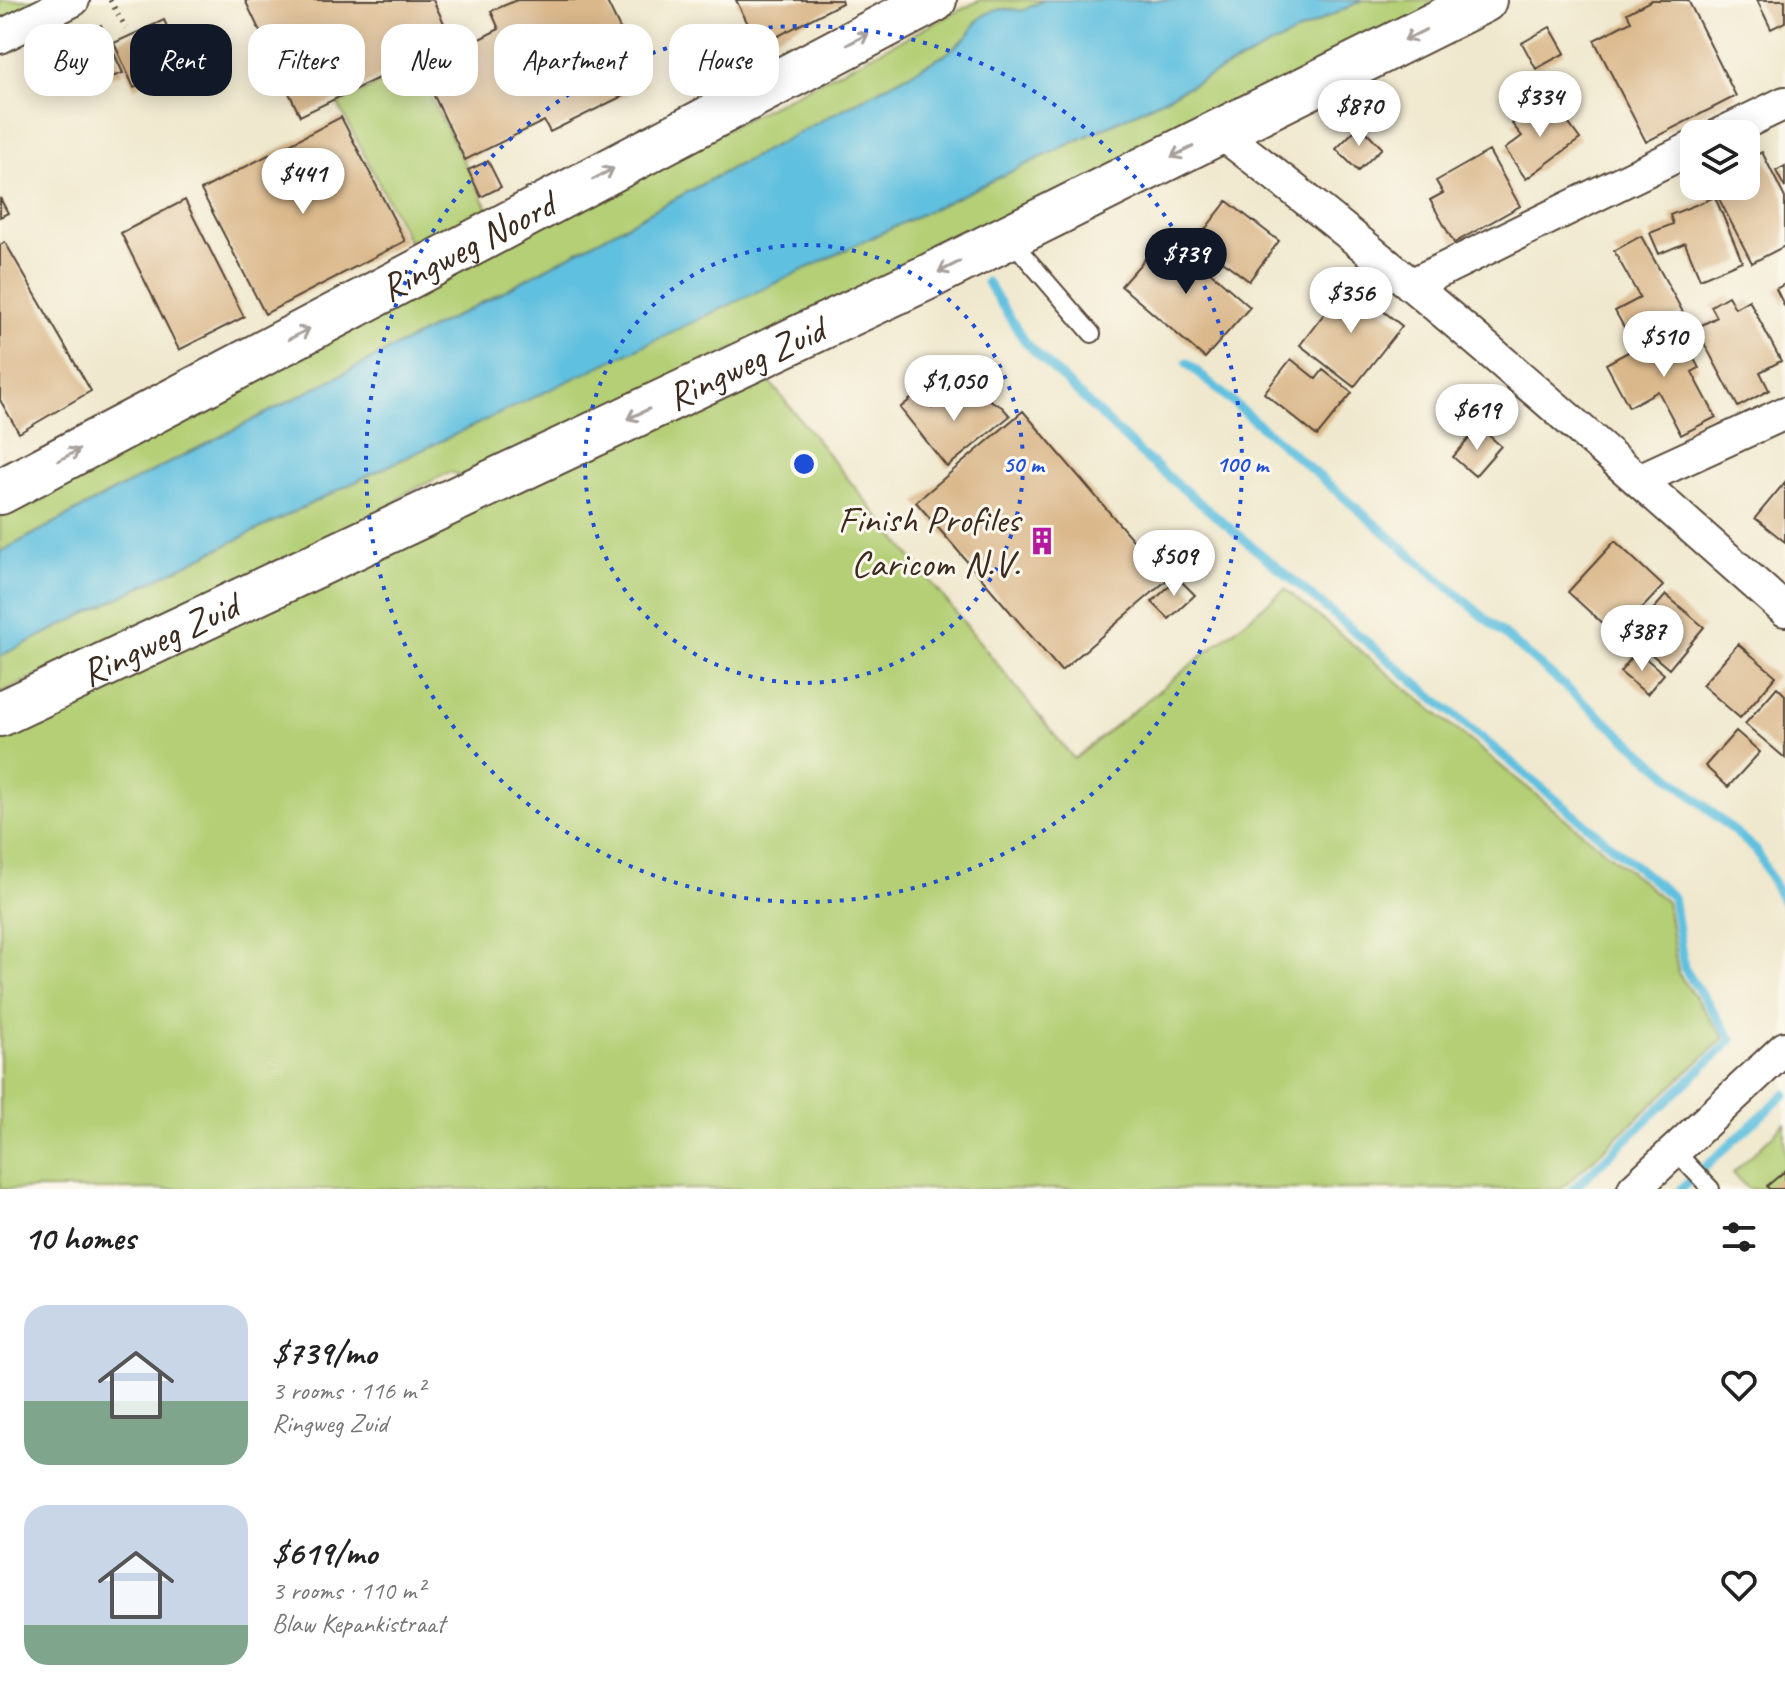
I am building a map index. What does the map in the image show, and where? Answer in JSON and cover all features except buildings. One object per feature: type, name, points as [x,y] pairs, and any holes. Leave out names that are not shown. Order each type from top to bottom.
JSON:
[{"type":"street","points":[[0,37],[73,0]]},
{"type":"street","name":"Ringweg Zuid","points":[[0,714],[874,302],[1221,133],[1484,0]]},
{"type":"street","name":"Ringweg Noord","points":[[0,492],[919,3]]},
{"type":"street","points":[[1750,120],[1785,103]]},
{"type":"street","points":[[1221,133],[1411,285],[1785,610]]},
{"type":"street","points":[[1411,285],[1680,154]]},
{"type":"street","points":[[1639,480],[1785,413]]},
{"type":"street","points":[[1634,1189],[1680,1156],[1785,1048]]},
{"type":"lane","points":[[1008,237],[1092,334]]},
{"type":"lane","points":[[1680,1156],[1711,1188]]},
{"type":"path","points":[[110,0],[126,28]]},
{"type":"green space","points":[[0,0],[57,0],[0,29]]},
{"type":"green space","points":[[980,0],[1044,0],[1022,12],[1008,9],[983,16],[973,26],[971,33],[945,55],[491,298],[0,552],[0,509],[708,138]]},
{"type":"green space","points":[[1362,0],[1464,0],[466,477],[450,472],[406,493],[373,522],[0,693],[0,656],[367,476],[1133,114]]},
{"type":"green space","points":[[381,82],[381,96],[430,96],[492,216],[416,255],[338,104],[354,96],[365,96],[365,90]]},
{"type":"green space","points":[[761,371],[1074,759],[1285,589],[1667,902],[1678,973],[1724,1038],[1561,1189],[0,1189],[0,734]]},
{"type":"green space","points":[[1785,1123],[1785,1189],[1748,1189],[1733,1173]]},
{"type":"water","points":[[1044,0],[1362,0],[1133,114],[367,476],[0,656],[0,552],[491,298],[945,55],[985,15],[1003,9],[1022,11]]},
{"type":"waterway","points":[[987,282],[1026,343],[1140,453],[1673,897],[1684,968],[1732,1040],[1573,1189]]},
{"type":"waterway","points":[[1187,363],[1756,850],[1785,905]]},
{"type":"waterway","points":[[1681,1189],[1785,1094]]},
{"type":"place","name":"Finish Profiles Caricom N.V.","points":[[1042,541]]}]
